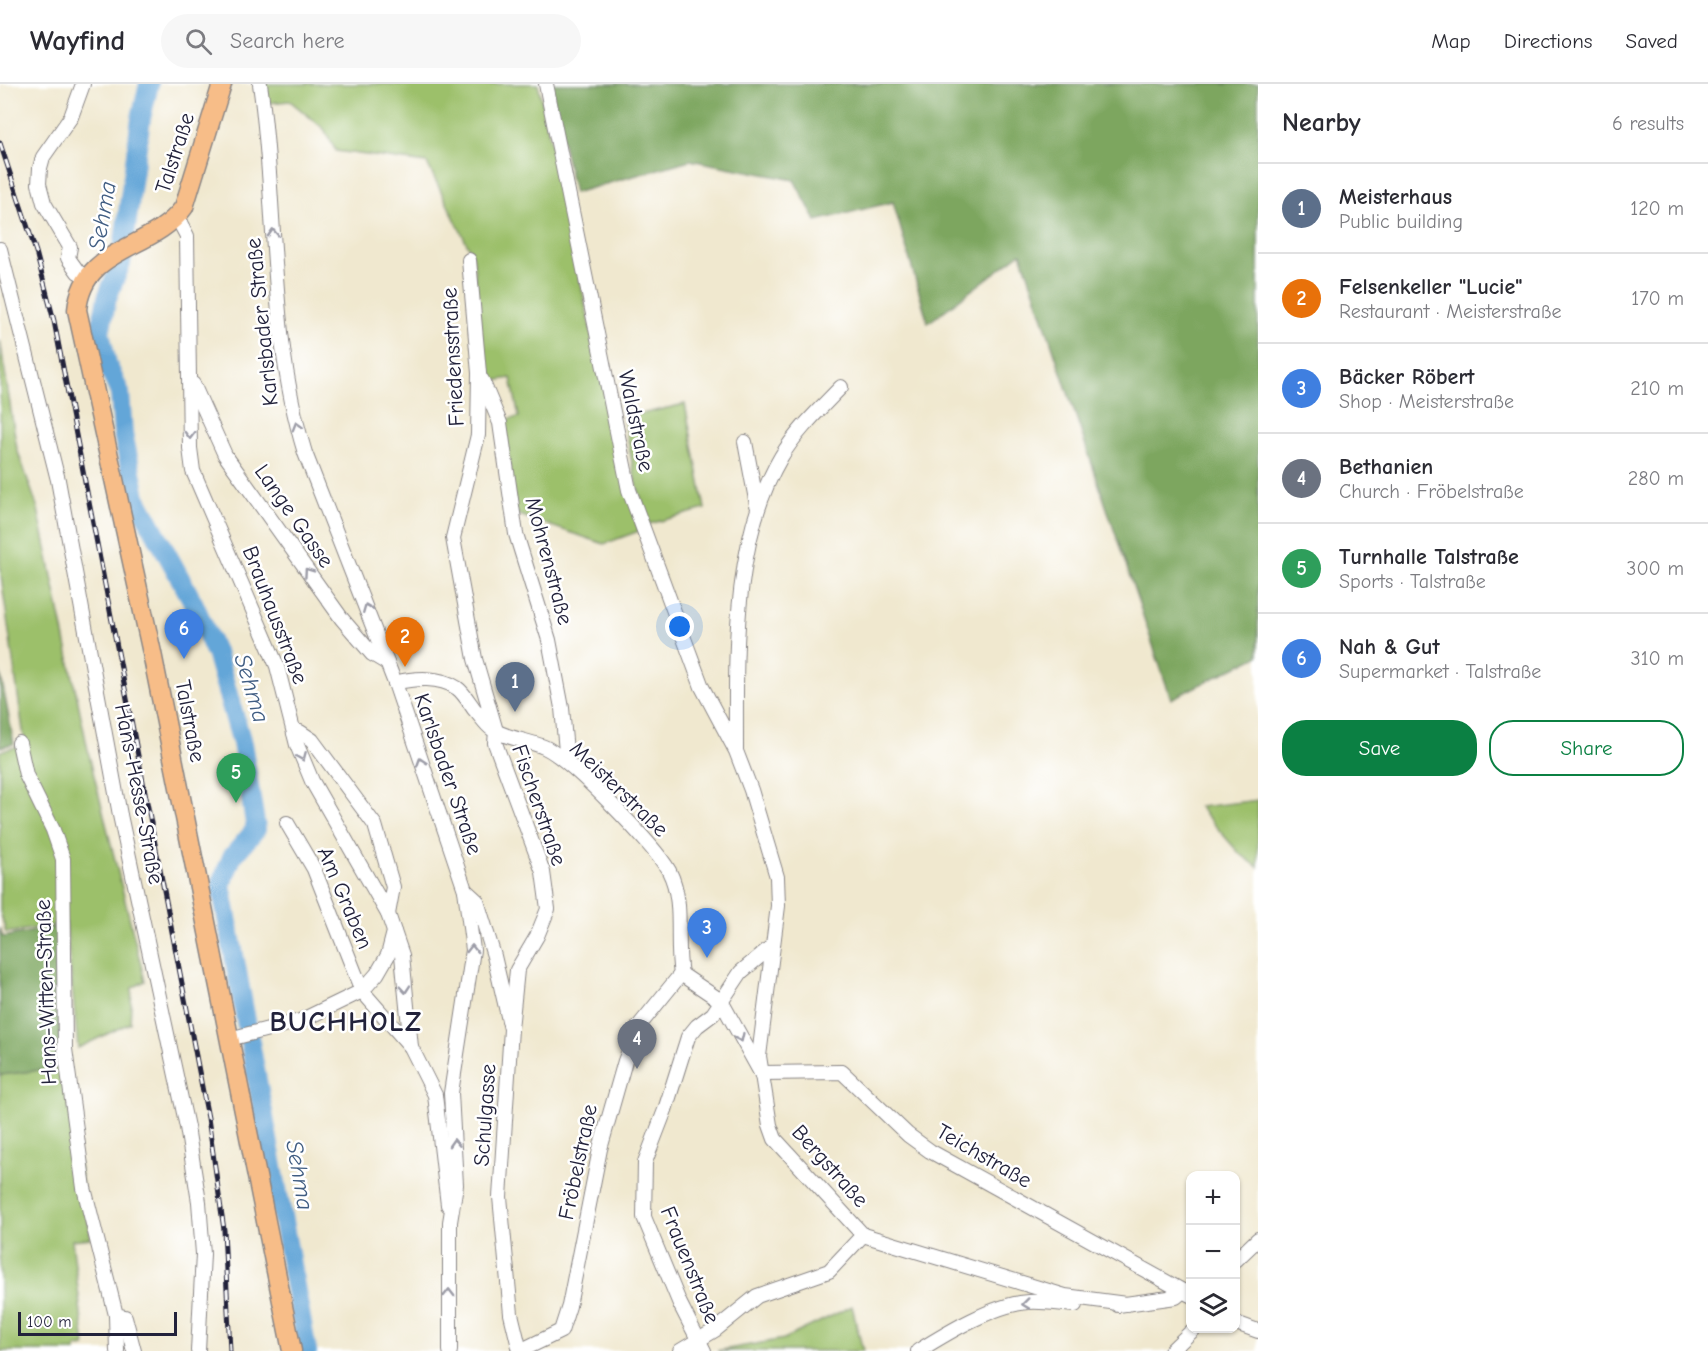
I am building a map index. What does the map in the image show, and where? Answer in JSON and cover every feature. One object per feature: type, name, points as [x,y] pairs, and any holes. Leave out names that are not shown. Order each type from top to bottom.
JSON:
[{"type":"main road","name":"Talstraße","points":[[222,84],[189,195],[177,217],[148,236],[108,257],[87,277],[78,298],[80,332],[152,653],[233,1038],[292,1351]]},
{"type":"street","points":[[83,84],[71,117],[43,157],[39,184],[44,203],[70,247],[68,258],[78,272],[87,277]]},
{"type":"street","name":"Karlsbader Straße","points":[[260,84],[270,192],[276,300],[294,418],[304,453],[395,682],[465,890],[473,950],[451,1093],[456,1185],[450,1222],[450,1351]]},
{"type":"street","name":"Waldstraße","points":[[546,84],[629,490],[702,687],[736,751]]},
{"type":"street","name":"Brauhausstraße","points":[[177,217],[187,237],[186,296],[190,377],[190,448],[194,471],[277,666],[294,733],[312,781],[388,914],[402,955],[411,1047]]},
{"type":"street","name":"Hans-Hesse-Straße","points":[[0,249],[46,423],[120,815],[187,1127],[200,1202],[203,1254],[198,1351]]},
{"type":"street","name":"Friedensstraße","points":[[469,260],[479,373],[478,435],[453,538],[475,659],[496,731]]},
{"type":"street","name":"Mohrenstraße","points":[[479,373],[500,423],[516,534],[549,640],[562,708],[567,762]]},
{"type":"street","name":"Lange Gasse","points":[[190,377],[216,441],[225,455],[342,619],[372,654],[387,663]]},
{"type":"street","points":[[736,751],[738,628],[752,527],[769,479],[797,433],[841,387]]},
{"type":"street","points":[[745,442],[758,507]]},
{"type":"street","name":"Meisterstraße","points":[[395,682],[423,679],[444,682],[458,689],[489,727],[545,747],[567,762],[647,840],[668,870],[676,888],[679,913],[678,955],[681,974]]},
{"type":"street","name":"Fischerstraße","points":[[496,731],[495,743],[543,872],[548,909],[537,936],[517,970],[512,1029]]},
{"type":"street","points":[[294,733],[300,732],[312,740],[375,825],[393,888],[388,914]]},
{"type":"street","name":"Hans-Witten-Straße","points":[[19,743],[26,775],[53,830],[63,859],[65,1049],[84,1188],[116,1315],[117,1351]]},
{"type":"street","name":"Bergstraße","points":[[736,751],[751,790],[777,877],[778,906],[759,1056],[775,1139],[863,1235],[1065,1296],[1126,1304]]},
{"type":"street","name":"Am Graben","points":[[287,823],[314,869],[362,991],[411,1047]]},
{"type":"street","name":"Schulgasse","points":[[465,890],[477,901],[494,956],[512,1029],[500,1197],[511,1314],[520,1351]]},
{"type":"street","points":[[233,1038],[300,1021],[362,991],[388,955],[394,932]]},
{"type":"street","name":"Frauenstraße","points":[[701,1346],[644,1217],[645,1161],[665,1110],[688,1037],[697,1026],[713,1014],[741,972],[771,947]]},
{"type":"street","points":[[681,974],[721,1001],[761,1073]]},
{"type":"street","name":"Fröbelstraße","points":[[520,1351],[561,1331],[569,1306],[604,1131],[625,1061],[638,1027],[681,974]]},
{"type":"street","points":[[411,1047],[435,1095],[450,1222]]},
{"type":"street","name":"Teichstraße","points":[[761,1073],[842,1072],[908,1135],[930,1151],[1186,1292]]},
{"type":"street","points":[[680,1351],[701,1346],[757,1296],[829,1271],[863,1235]]},
{"type":"street","points":[[1240,1256],[1258,1239]]},
{"type":"street","points":[[918,1351],[945,1335],[1000,1309],[1028,1302],[1098,1307],[1186,1293]]},
{"type":"street","name":"Hans-Witten-Straße","points":[[116,1315],[125,1317],[134,1351]]},
{"type":"street","points":[[1240,1324],[1258,1331]]},
{"type":"street","points":[[1171,1351],[1191,1333]]},
{"type":"green space","points":[[265,84],[538,84],[599,368],[639,531],[604,544],[516,514],[503,420],[519,417],[511,378],[488,382],[484,370],[473,256],[427,163],[336,151],[324,129],[290,101],[268,103]]},
{"type":"green space","points":[[550,84],[1258,84],[1258,656],[1171,699],[1021,253],[928,323],[893,202],[816,221],[794,180],[690,160],[574,193]]},
{"type":"green space","points":[[0,340],[17,449],[38,509],[89,755],[145,981],[132,988],[130,1023],[78,1048],[66,923],[6,933],[0,911],[0,751],[25,745],[0,569]]},
{"type":"green space","points":[[685,404],[705,509],[649,524],[635,479],[624,418]]},
{"type":"green space","points":[[0,671],[14,744],[0,747]]},
{"type":"green space","points":[[1258,800],[1258,867],[1239,853],[1199,807]]},
{"type":"green space","points":[[60,926],[63,1067],[0,1075],[0,928],[3,937]]},
{"type":"green space","points":[[63,1067],[91,1238],[72,1240],[85,1346],[76,1347],[76,1351],[0,1351],[0,1075]]},
{"type":"green space","points":[[852,1306],[863,1351],[717,1351],[784,1339]]},
{"type":"waterway","name":"Sehma","points":[[149,84],[141,118],[121,263],[107,298],[100,332],[107,364],[120,393],[123,433],[136,497],[193,602],[217,656],[242,743],[256,829],[232,857],[221,885],[307,1351]]},
{"type":"railway","points":[[0,143],[36,252],[54,321],[208,1118],[224,1230],[230,1351]]},
{"type":"place","name":"Nah & Gut","points":[[184,659]]},
{"type":"place","name":"Felsenkeller \"Lucie\"","points":[[405,667]]},
{"type":"place","name":"Meisterhaus","points":[[515,712]]},
{"type":"place","name":"Turnhalle Talstraße","points":[[236,803]]},
{"type":"place","name":"Bäcker Röbert","points":[[707,958]]},
{"type":"place","name":"Bethanien","points":[[637,1069]]},
{"type":"district","name":"BUCHHOLZ","points":[[346,1022]]}]
